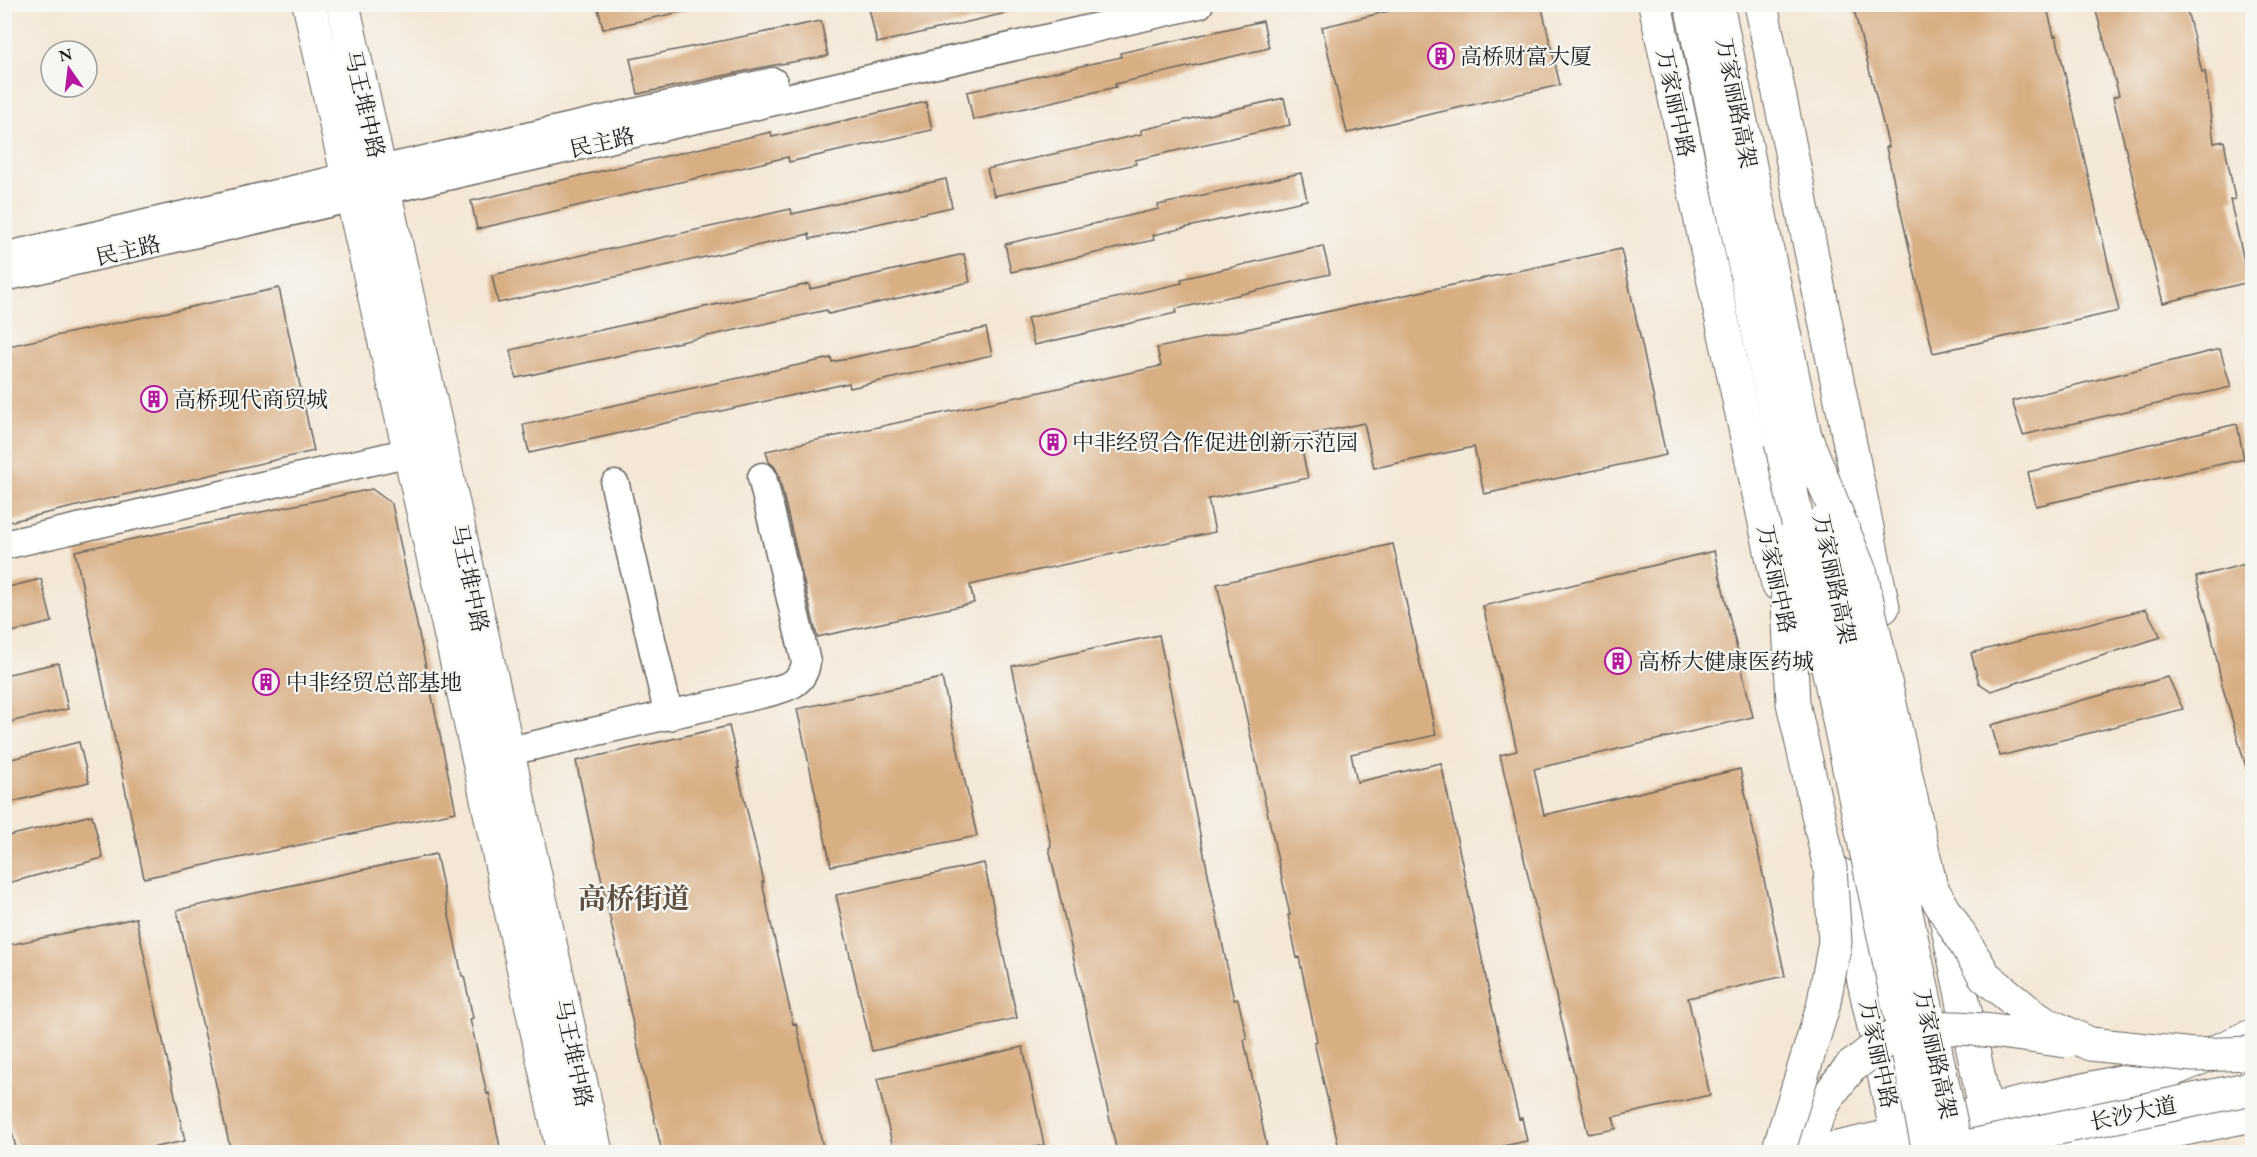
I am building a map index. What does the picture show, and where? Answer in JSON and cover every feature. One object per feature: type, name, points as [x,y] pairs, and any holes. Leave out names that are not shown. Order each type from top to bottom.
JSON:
[{"type":"main road","name":"马王堆中路","points":[[309,4],[367,185]]},
{"type":"main road","name":"马王堆中路","points":[[343,4],[367,185],[425,449],[493,755],[596,1152]]},
{"type":"main road","name":"万家丽中路","points":[[1655,4],[1899,1144]]},
{"type":"main road","name":"万家丽路高架","points":[[1691,4],[1957,1152]]},
{"type":"main road","name":"万家丽路高架","points":[[1717,4],[1793,439],[1929,1152]]},
{"type":"main road","points":[[1761,4],[1994,1152]]},
{"type":"main road","points":[[1793,439],[1861,574],[1931,888],[1985,976],[2047,1024],[2090,1044]]},
{"type":"main road","points":[[1778,1152],[1823,1007],[1835,942],[1830,868],[1793,703],[1793,439]]},
{"type":"main road","name":"马王堆中路","points":[[493,755],[563,1152]]},
{"type":"main road","points":[[1808,1152],[1812,1127],[1826,1097],[1851,1067],[1890,1038],[1916,1029],[1946,1027],[2193,1055],[2253,1053]]},
{"type":"main road","points":[[1819,1152],[1899,1144],[1985,1110],[2170,1071],[2253,1036]]},
{"type":"main road","name":"长沙大道","points":[[1942,1152],[2253,1088]]},
{"type":"main road","name":"长沙大道","points":[[2072,1152],[2253,1115]]},
{"type":"street","name":"民主路","points":[[4,277],[367,185],[1121,4]]},
{"type":"street","name":"民主路","points":[[4,257],[367,185],[1200,4]]},
{"type":"street","points":[[4,545],[425,449]]},
{"type":"street","points":[[493,755],[782,689],[798,681],[805,673],[806,662],[762,477]]},
{"type":"street","points":[[615,485],[669,716]]},
{"type":"building","points":[[597,4],[685,4],[685,11],[603,29]]},
{"type":"building","points":[[868,4],[1014,4],[1015,11],[877,43]]},
{"type":"building","name":"高桥财富大厦","points":[[1419,4],[1541,4],[1560,85],[1347,133],[1322,27]]},
{"type":"building","points":[[1875,4],[2046,4],[2054,36],[2056,35],[2119,311],[1933,353],[1886,147],[1889,147],[1854,10]]},
{"type":"building","points":[[2094,4],[2162,4],[2163,10],[2186,6],[2202,72],[2205,71],[2214,143],[2224,141],[2235,199],[2230,200],[2249,282],[2163,303],[2113,97],[2119,95]]},
{"type":"building","points":[[821,21],[828,56],[638,94],[630,59]]},
{"type":"building","points":[[1263,21],[1269,48],[973,120],[967,92],[1121,57],[1120,53]]},
{"type":"building","points":[[1284,98],[1290,125],[1135,160],[1136,164],[994,196],[987,169],[1142,134],[1141,130]]},
{"type":"building","points":[[926,102],[932,130],[789,162],[788,157],[477,229],[471,201],[771,132],[772,137]]},
{"type":"building","points":[[1301,173],[1307,200],[1153,235],[1154,240],[1011,272],[1005,244],[1159,209],[1158,205]]},
{"type":"building","points":[[946,179],[952,207],[810,239],[809,234],[498,303],[492,275],[791,209],[792,214]]},
{"type":"building","points":[[1323,246],[1330,274],[1176,309],[1176,313],[1034,345],[1027,318],[1182,283],[1181,279]]},
{"type":"building","name":"中非经贸合作促进创新示范园","points":[[1621,249],[1666,455],[1484,494],[1474,447],[1374,468],[1364,423],[1299,437],[1308,478],[1208,499],[1215,532],[970,585],[974,603],[817,637],[778,473],[769,462],[766,451],[1161,366],[1157,348]]},
{"type":"building","points":[[964,254],[970,282],[828,314],[827,310],[516,378],[510,350],[809,284],[810,289]]},
{"type":"building","name":"高桥现代商贸城","points":[[279,288],[314,451],[4,523],[4,347]]},
{"type":"building","points":[[986,328],[992,355],[850,388],[849,383],[529,453],[523,425],[831,358],[832,362]]},
{"type":"building","points":[[2220,349],[2231,387],[2023,435],[2012,401]]},
{"type":"building","points":[[2237,424],[2244,459],[2036,506],[2028,472]]},
{"type":"building","name":"中非经贸总部基地","points":[[372,489],[392,504],[456,812],[144,878],[75,551]]},
{"type":"building","points":[[1393,544],[1436,735],[1351,754],[1357,782],[1441,763],[1491,1002],[1519,1119],[1522,1118],[1527,1141],[1475,1152],[1340,1152],[1314,1042],[1317,1041],[1217,584]]},
{"type":"building","points":[[1714,551],[1753,717],[1534,769],[1544,815],[1740,769],[1785,976],[1688,998],[1710,1095],[1613,1117],[1616,1129],[1588,1134],[1500,755],[1517,751],[1483,606]]},
{"type":"building","points":[[2253,562],[2253,773],[2248,774],[2222,685],[2209,623],[2196,577]]},
{"type":"building","points":[[41,579],[52,622],[4,634],[4,588]]},
{"type":"building","points":[[2146,609],[2161,637],[1991,691],[1979,683],[1971,653]]},
{"type":"building","points":[[1159,635],[1234,1000],[1238,999],[1247,1039],[1244,1040],[1268,1152],[1117,1152],[1049,848],[1051,846],[1012,666]]},
{"type":"building","points":[[58,663],[68,709],[4,723],[4,675]]},
{"type":"building","points":[[2168,677],[2183,709],[2000,756],[1991,725]]},
{"type":"building","points":[[942,678],[977,836],[831,866],[797,709]]},
{"type":"building","points":[[729,726],[793,1024],[796,1023],[824,1152],[662,1152],[640,1057],[576,761]]},
{"type":"building","points":[[79,742],[89,782],[4,804],[4,761]]},
{"type":"building","points":[[92,815],[103,858],[4,884],[4,837]]},
{"type":"building","points":[[436,854],[473,1018],[470,1019],[501,1152],[231,1152],[177,910]]},
{"type":"building","points":[[984,863],[1017,1018],[872,1051],[836,895]]},
{"type":"building","points":[[136,918],[185,1141],[131,1152],[17,1152],[4,1100],[4,946]]},
{"type":"building","points":[[1023,1047],[1044,1145],[1011,1152],[894,1152],[877,1079]]},
{"type":"place","name":"高桥财富大厦","points":[[1441,56]]},
{"type":"place","name":"高桥现代商贸城","points":[[154,399]]},
{"type":"place","name":"中非经贸合作促进创新示范园","points":[[1053,442]]},
{"type":"place","name":"高桥大健康医药城","points":[[1618,661]]},
{"type":"place","name":"中非经贸总部基地","points":[[266,682]]},
{"type":"district","name":"高桥街道","points":[[634,898]]}]
